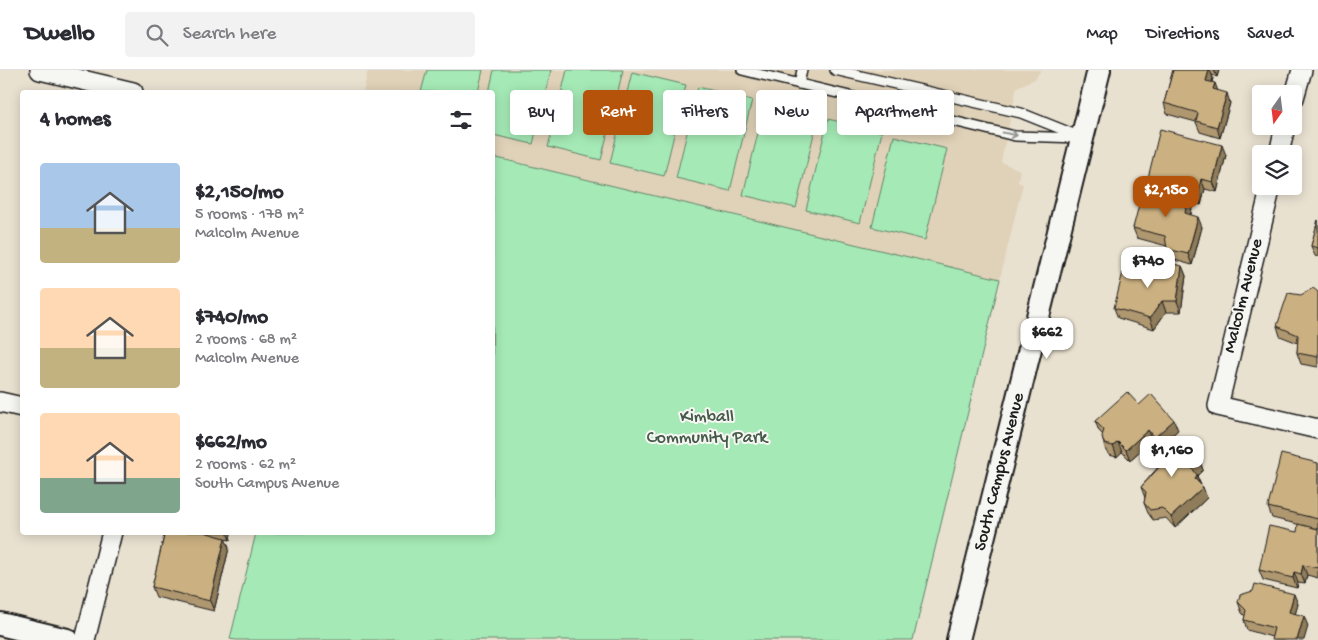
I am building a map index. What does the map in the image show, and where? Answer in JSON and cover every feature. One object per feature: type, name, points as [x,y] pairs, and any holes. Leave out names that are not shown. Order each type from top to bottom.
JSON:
[{"type":"street","points":[[40,70],[125,90]]},
{"type":"street","name":"South Campus Avenue","points":[[958,640],[1099,70]]},
{"type":"street","points":[[1298,85],[1302,70]]},
{"type":"street","name":"Malcolm Avenue","points":[[1269,195],[1218,406],[1318,429]]},
{"type":"street","points":[[0,402],[20,407]]},
{"type":"street","points":[[85,640],[111,535]]},
{"type":"street","points":[[0,624],[67,640]]},
{"type":"lane","points":[[742,70],[1015,136],[1083,138]]},
{"type":"lane","points":[[799,84],[802,70]]},
{"type":"lane","points":[[835,70],[1021,113],[1083,138]]},
{"type":"shaded area","points":[[368,70],[1041,70],[1035,79],[1017,87],[1001,162],[1020,170],[1018,182],[1023,184],[1000,279],[495,157],[495,90],[363,90]]},
{"type":"green space","points":[[427,70],[483,70],[478,90],[422,90]]},
{"type":"green space","points":[[494,70],[551,70],[546,90],[510,90],[510,135],[535,135],[533,144],[495,135],[495,90],[489,90]]},
{"type":"green space","points":[[567,70],[623,70],[618,90],[583,90],[583,135],[607,135],[601,160],[548,147],[551,135],[573,135],[573,90],[562,90]]},
{"type":"green space","points":[[632,72],[686,85],[685,90],[663,90],[663,135],[674,135],[664,176],[610,163],[617,135],[653,135],[653,90],[628,90]]},
{"type":"green space","points":[[698,87],[710,90],[697,90]]},
{"type":"green space","points":[[746,99],[752,100],[746,125]]},
{"type":"green space","points":[[828,119],[837,121],[837,135],[881,135],[860,223],[806,210],[824,135],[827,135]]},
{"type":"green space","points":[[686,135],[744,135],[730,191],[676,178]]},
{"type":"green space","points":[[758,135],[814,135],[796,208],[743,195]]},
{"type":"green space","points":[[894,136],[947,149],[925,240],[872,227]]},
{"type":"green space","name":"Kimball Community Park","points":[[495,157],[1000,279],[913,640],[230,639],[256,535],[495,535]]},
{"type":"building","points":[[1173,70],[1209,70],[1206,81],[1215,83],[1213,89],[1227,93],[1217,127],[1196,121],[1198,113],[1164,103]]},
{"type":"building","points":[[1160,129],[1222,145],[1213,182],[1201,179],[1198,194],[1147,182]]},
{"type":"building","points":[[1144,186],[1188,197],[1185,213],[1198,217],[1188,254],[1167,249],[1165,236],[1133,228]]},
{"type":"building","points":[[1318,220],[1318,248],[1311,246]]},
{"type":"building","points":[[1159,260],[1182,266],[1177,301],[1162,301],[1150,318],[1114,308],[1125,264],[1156,274]]},
{"type":"building","points":[[1313,288],[1318,292],[1318,357],[1297,353],[1298,335],[1277,326],[1288,293],[1301,295]]},
{"type":"building","points":[[1127,392],[1139,405],[1151,394],[1174,420],[1154,438],[1148,430],[1126,450],[1118,442],[1113,446],[1105,444],[1102,436],[1104,430],[1095,421]]},
{"type":"building","points":[[1171,434],[1199,459],[1192,468],[1197,475],[1195,479],[1203,487],[1171,517],[1162,508],[1150,510],[1144,503],[1146,492],[1141,487],[1163,463],[1153,454]]},
{"type":"building","points":[[1281,454],[1318,463],[1318,519],[1268,507]]},
{"type":"building","points":[[1298,524],[1318,529],[1318,568],[1303,565],[1301,574],[1294,572],[1293,578],[1259,570],[1269,526],[1297,532]]},
{"type":"building","points":[[164,535],[214,535],[225,538],[210,601],[152,587]]},
{"type":"building","points":[[1255,584],[1294,594],[1289,612],[1304,616],[1297,640],[1271,640],[1274,628],[1244,620],[1246,610],[1238,602],[1240,595],[1253,591]]}]
